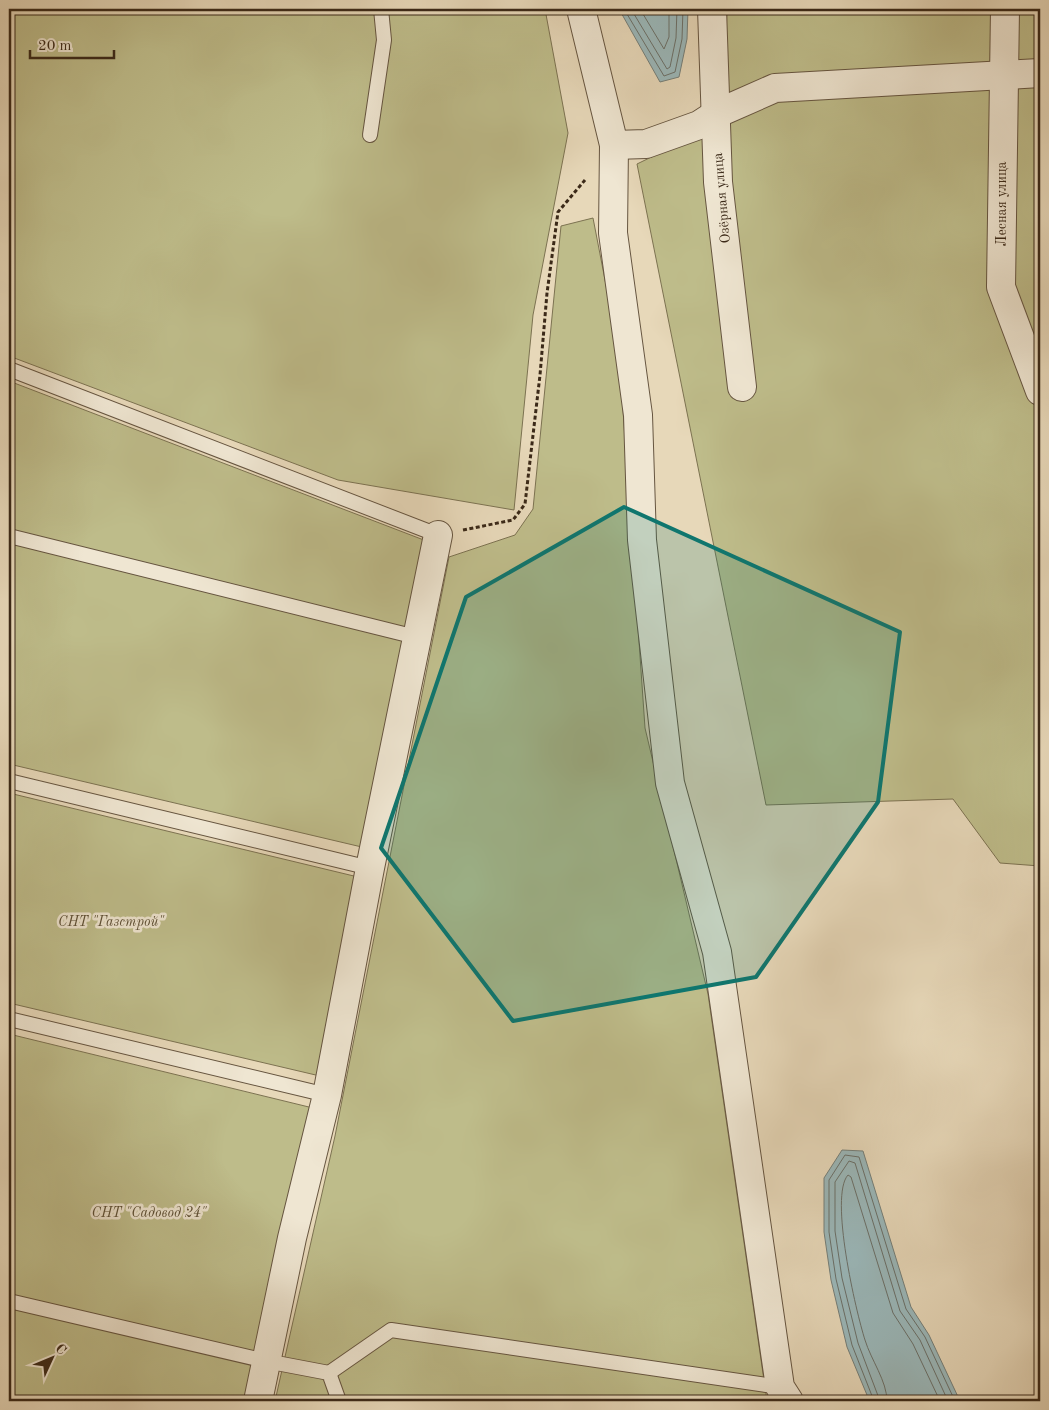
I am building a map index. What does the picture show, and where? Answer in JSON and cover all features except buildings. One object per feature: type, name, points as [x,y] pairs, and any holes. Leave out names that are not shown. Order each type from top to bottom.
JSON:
[{"type":"street","points":[[581,9],[614,145],[613,234],[638,415],[642,540],[670,783],[717,952],[785,1394]]},
{"type":"street","name":"Озёрная улица","points":[[712,9],[718,182],[742,387]]},
{"type":"street","name":"Лесная улица","points":[[1005,9],[1002,77],[1001,287],[1040,391]]},
{"type":"street","points":[[614,145],[646,144],[699,126],[716,114],[774,88],[1002,77],[1040,73]]},
{"type":"street","points":[[258,1401],[327,1094],[370,868],[438,535]]},
{"type":"lane","points":[[370,135],[384,40],[381,9]]},
{"type":"lane","points":[[9,369],[438,535]]},
{"type":"lane","points":[[9,536],[416,637]]},
{"type":"lane","points":[[9,781],[370,868]]},
{"type":"lane","points":[[9,1019],[327,1094]]},
{"type":"lane","points":[[9,1300],[266,1361],[329,1373],[390,1330],[785,1394]]},
{"type":"lane","points":[[329,1373],[339,1401]]},
{"type":"path","points":[[438,535],[513,520],[525,504],[540,375],[547,293],[558,212],[614,145]]},
{"type":"highlighted area","points":[[624,507],[900,632],[878,802],[756,977],[513,1021],[381,848],[466,597]]},
{"type":"green space","points":[[9,9],[545,9],[568,133],[533,315],[514,510],[338,480],[9,356]]},
{"type":"green space","points":[[727,9],[1040,9],[1040,866],[1000,863],[953,799],[766,805],[637,164],[723,122]]},
{"type":"green space","points":[[593,218],[619,352],[645,728],[708,994],[767,1401],[275,1401],[335,1136],[449,557],[515,535],[533,509],[561,226]]},
{"type":"green space","points":[[9,381],[429,542],[366,848],[9,764]]},
{"type":"green space","name":"СНТ \"Газстрой\"","points":[[9,793],[358,877],[320,1076],[9,1003]]},
{"type":"green space","name":"СНТ \"Садовод 24\"","points":[[9,1034],[313,1108],[253,1401],[9,1401]]},
{"type":"water","points":[[619,9],[688,9],[687,39],[679,77],[660,82]]},
{"type":"water","points":[[842,1150],[863,1151],[911,1307],[929,1335],[960,1401],[870,1401],[867,1395],[847,1347],[831,1280],[824,1232],[824,1178]]}]
